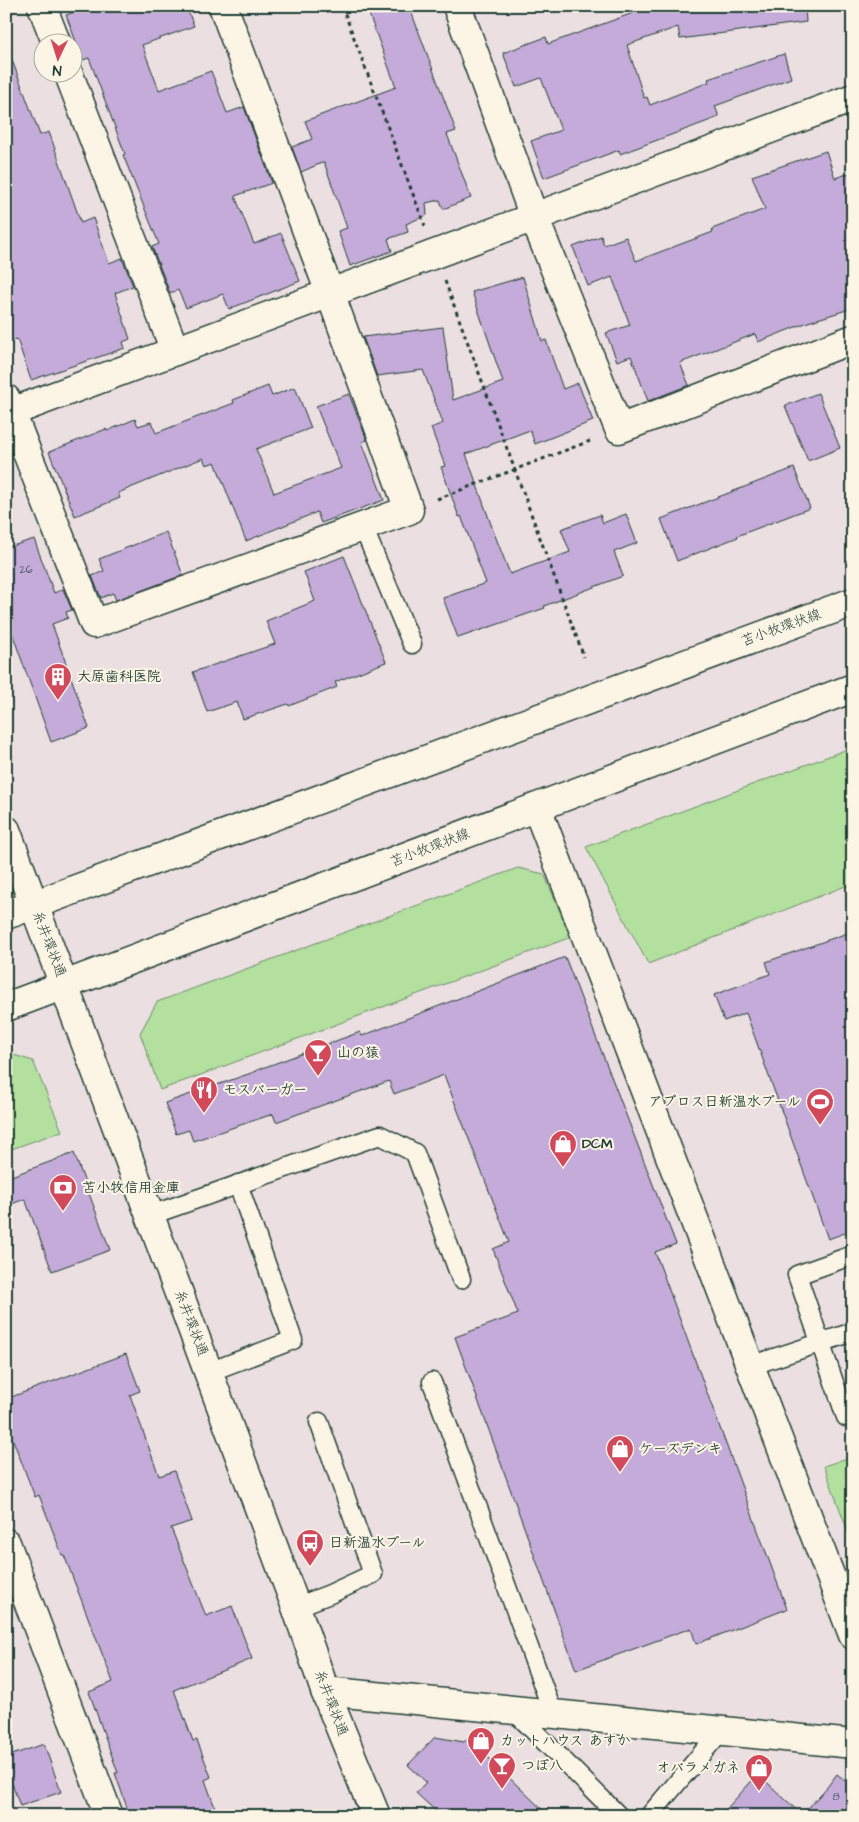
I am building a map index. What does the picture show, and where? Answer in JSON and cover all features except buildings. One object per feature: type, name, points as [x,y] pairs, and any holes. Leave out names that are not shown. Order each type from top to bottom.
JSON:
[{"type":"street","points":[[42,6],[52,32]]},
{"type":"street","points":[[223,6],[330,293],[409,510],[94,624],[8,409],[175,351],[330,293],[853,98]]},
{"type":"street","points":[[458,6],[534,217],[619,429],[853,339]]},
{"type":"street","points":[[72,82],[175,351]]},
{"type":"street","name":"苫小牧環状線","points":[[6,915],[853,602]]},
{"type":"street","name":"苫小牧環状線","points":[[6,1007],[853,688]]},
{"type":"street","points":[[537,808],[853,1635]]},
{"type":"street","name":"糸井環状通","points":[[6,830],[296,1606],[325,1691],[376,1816]]},
{"type":"street","points":[[6,1543],[109,1816]]},
{"type":"street","points":[[325,1691],[853,1744]]},
{"type":"lane","points":[[363,527],[412,644]]},
{"type":"lane","points":[[150,1215],[380,1135],[414,1153],[461,1279]]},
{"type":"lane","points":[[209,1372],[293,1340],[238,1184]]},
{"type":"lane","points":[[853,1255],[797,1275],[846,1417],[853,1415]]},
{"type":"lane","points":[[750,1366],[853,1332]]},
{"type":"lane","points":[[432,1382],[553,1713]]},
{"type":"lane","points":[[296,1606],[330,1594],[373,1574],[319,1422]]},
{"type":"lane","points":[[513,1710],[619,1816]]},
{"type":"lane","points":[[649,1816],[721,1731]]},
{"type":"path","points":[[342,6],[584,657]]},
{"type":"path","points":[[409,510],[619,429]]},
{"type":"green space","points":[[853,747],[853,883],[648,964],[586,847]]},
{"type":"green space","points":[[518,868],[544,874],[571,937],[160,1090],[140,1033],[157,1002]]},
{"type":"green space","points":[[14,1055],[33,1061],[62,1131],[6,1151],[6,1058]]},
{"type":"green space","points":[[853,1456],[853,1545],[824,1466]]},
{"type":"place","name":"大原歯科医院","points":[[58,701]]},
{"type":"place","name":"山の猿","points":[[318,1077]]},
{"type":"place","name":"モスバーガー","points":[[204,1114]]},
{"type":"place","name":"アブロス日新温水プール","points":[[820,1126]]},
{"type":"place","name":"DCM","points":[[563,1168]]},
{"type":"place","name":"苫小牧信用金庫","points":[[63,1212]]},
{"type":"place","name":"ケーズデンキ","points":[[620,1473]]},
{"type":"place","name":"日新温水プール","points":[[310,1567]]},
{"type":"place","name":"カットハウス あすか","points":[[481,1765]]},
{"type":"place","name":"つぼ八","points":[[502,1790]]},
{"type":"place","name":"オバラメガネ","points":[[759,1792]]}]
